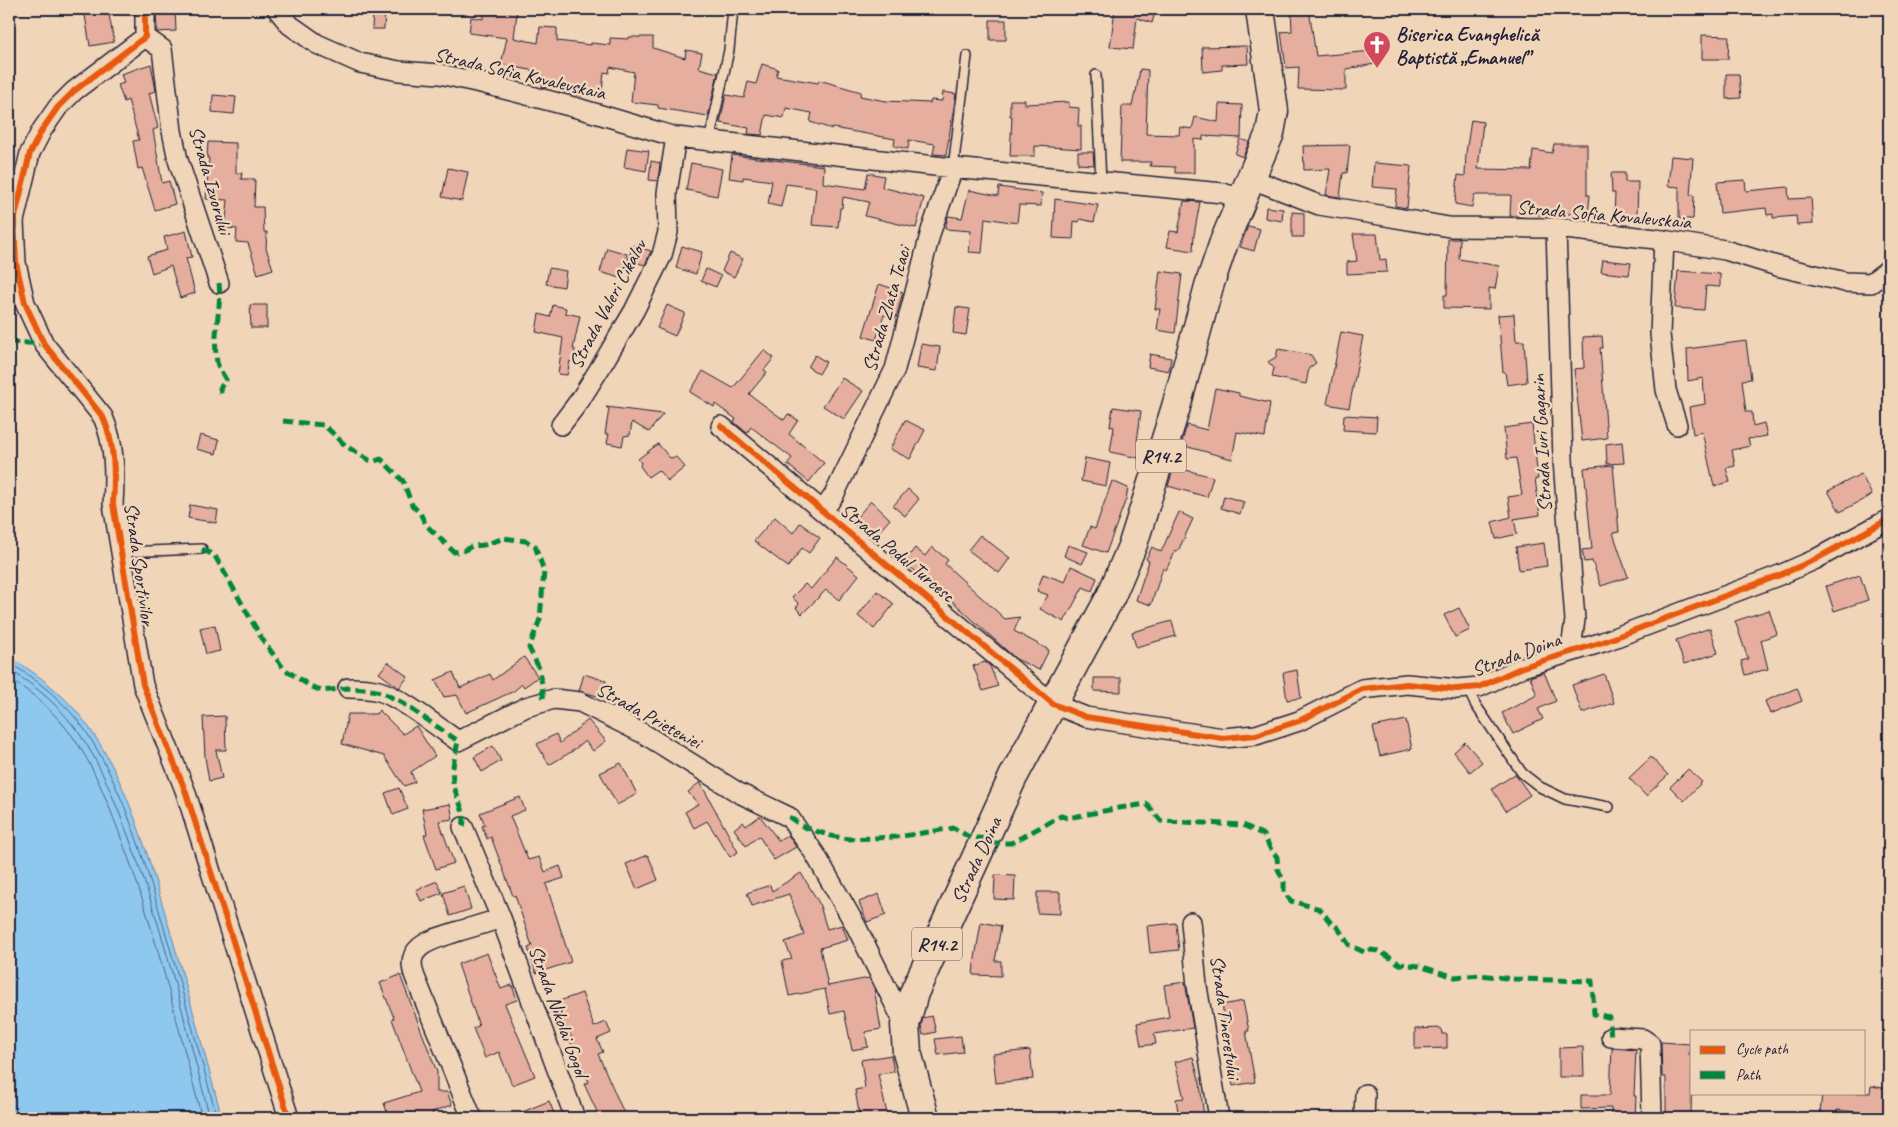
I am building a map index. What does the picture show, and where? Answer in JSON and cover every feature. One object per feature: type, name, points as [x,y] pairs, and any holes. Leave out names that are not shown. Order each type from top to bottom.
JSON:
[{"type":"main road","name":"R14.2","points":[[1048,713],[1111,596],[1133,544],[1176,407],[1209,286],[1224,242],[1248,190],[1270,133],[1274,111],[1260,9]]},
{"type":"main road","name":"Strada Doina","points":[[926,1118],[907,1052],[905,1025],[914,993],[1013,777],[1048,713]]},
{"type":"street","points":[[145,9],[145,37]]},
{"type":"street","name":"Strada Sofia Kovalevskaia","points":[[277,9],[290,25],[317,44],[360,63],[399,71],[440,74],[485,84],[582,109],[676,137],[708,142],[1100,182],[1223,193],[1248,190],[1319,205],[1449,227],[1556,228],[1664,240],[1725,250],[1777,266],[1845,282],[1871,283],[1889,269]]},
{"type":"street","name":"Strada Izvorului","points":[[145,37],[162,49],[172,131],[178,160],[219,282]]},
{"type":"street","name":"Strada Sportivilor","points":[[145,37],[74,91],[58,107],[42,130],[30,153],[14,221],[16,263],[25,303],[44,344],[103,417],[107,426],[115,479],[113,504],[143,685],[185,790],[289,1118]]},
{"type":"street","name":"Strada Valeri Cikalov","points":[[561,425],[580,400],[600,368],[634,311],[662,256],[668,232],[667,193],[676,137]]},
{"type":"street","name":"Strada Zlata Tcaci","points":[[823,511],[834,495],[895,369],[931,231],[953,168]]},
{"type":"street","name":"Strada Iuri Gagarin","points":[[1556,228],[1563,460],[1575,620],[1572,640],[1564,653]]},
{"type":"street","points":[[1664,240],[1660,334],[1666,390],[1676,425]]},
{"type":"street","name":"Strada Podul Turcesc","points":[[721,426],[823,511],[1048,713]]},
{"type":"street","name":"Strada Doina","points":[[1048,713],[1223,738],[1256,735],[1299,721],[1362,689],[1407,684],[1468,689],[1479,687],[1523,667],[1602,642],[1780,575],[1814,560],[1889,519]]},
{"type":"street","name":"Strada Prieteniei","points":[[348,688],[381,692],[400,702],[458,740],[526,707],[554,699],[580,702],[644,734],[739,793],[790,817]]},
{"type":"street","name":"Strada Doina","points":[[790,817],[856,926],[905,1025]]},
{"type":"street","name":"Strada Nikolai Gogol","points":[[464,827],[501,918],[575,1118]]},
{"type":"street","points":[[472,1118],[414,977],[411,962],[418,948],[426,942],[501,918]]},
{"type":"street","name":"Strada Tineretului","points":[[1191,922],[1197,986],[1219,1118]]},
{"type":"street","points":[[1611,1037],[1643,1038],[1650,1044],[1652,1118]]},
{"type":"street","points":[[1364,1094],[1364,1118]]},
{"type":"lane","points":[[708,142],[729,50],[734,9]]},
{"type":"lane","points":[[953,168],[967,56]]},
{"type":"lane","points":[[1096,74],[1100,182]]},
{"type":"lane","points":[[121,552],[202,549]]},
{"type":"lane","name":"Strada Doina","points":[[1468,689],[1475,704],[1522,773],[1540,787],[1565,799],[1609,807]]},
{"type":"water","points":[[9,657],[52,687],[71,706],[101,745],[112,766],[140,833],[185,981],[222,1118],[9,1118]]},
{"type":"building","points":[[84,9],[108,9],[114,42],[90,46]]},
{"type":"building","points":[[156,9],[175,9],[176,31],[157,32]]},
{"type":"building","points":[[373,9],[385,9],[384,29],[372,29]]},
{"type":"building","points":[[1115,9],[1156,9],[1152,23],[1137,18],[1133,49],[1110,47]]},
{"type":"building","points":[[1291,9],[1309,9],[1316,56],[1373,51],[1375,64],[1346,69],[1346,90],[1298,89],[1299,67],[1286,68],[1281,32],[1292,31]]},
{"type":"building","points":[[497,10],[517,12],[514,38],[538,43],[540,27],[557,28],[557,41],[610,45],[610,38],[653,37],[653,48],[685,58],[686,50],[702,53],[699,68],[718,73],[708,116],[658,108],[658,105],[631,102],[634,72],[610,67],[609,73],[604,72],[602,91],[583,89],[582,96],[564,92],[565,89],[542,87],[543,77],[539,76],[539,72],[501,64],[507,38],[469,33],[471,17],[483,19],[484,12],[497,14]]},
{"type":"building","points":[[990,20],[1006,20],[1006,40],[990,40]]},
{"type":"building","points":[[1702,35],[1729,36],[1728,59],[1702,59]]},
{"type":"building","points":[[1247,46],[1248,64],[1222,65],[1222,70],[1203,72],[1202,47]]},
{"type":"building","points":[[151,64],[156,91],[149,93],[158,128],[153,130],[162,183],[169,181],[175,204],[155,210],[142,168],[138,169],[133,141],[139,140],[128,100],[124,102],[118,85],[124,83],[121,74]]},
{"type":"building","points":[[762,64],[778,69],[776,76],[818,83],[819,80],[861,92],[860,96],[886,101],[930,103],[931,100],[942,101],[943,92],[956,94],[946,155],[933,154],[935,144],[909,140],[908,149],[894,146],[895,139],[832,129],[810,122],[812,113],[786,108],[784,118],[766,115],[762,135],[748,134],[749,128],[720,123],[726,95],[744,98],[748,82],[756,84]]},
{"type":"building","points":[[1140,69],[1148,70],[1146,134],[1179,135],[1180,127],[1192,129],[1195,117],[1218,122],[1219,104],[1242,105],[1241,138],[1203,136],[1203,140],[1194,139],[1194,173],[1175,173],[1175,167],[1150,166],[1151,162],[1120,162],[1122,106],[1132,106]]},
{"type":"building","points":[[1726,74],[1739,74],[1741,98],[1726,99]]},
{"type":"building","points":[[213,95],[236,97],[234,114],[212,112]]},
{"type":"building","points":[[1010,100],[1025,100],[1025,104],[1069,102],[1069,107],[1079,108],[1078,126],[1081,126],[1081,149],[1035,146],[1035,156],[1010,156],[1012,116],[1010,116]]},
{"type":"building","points":[[1471,120],[1483,122],[1478,169],[1531,170],[1533,150],[1552,153],[1554,144],[1587,144],[1587,195],[1590,195],[1588,216],[1550,212],[1549,216],[1523,213],[1523,216],[1510,216],[1511,195],[1474,195],[1472,207],[1455,204],[1458,175],[1465,176]]},
{"type":"building","points":[[1240,139],[1249,142],[1243,157],[1235,154]]},
{"type":"building","points":[[208,142],[236,143],[236,173],[242,173],[241,179],[255,179],[254,207],[263,207],[264,232],[267,232],[266,248],[273,269],[258,274],[248,243],[236,242],[237,229],[225,228],[228,200],[206,199],[209,158],[207,158]]},
{"type":"building","points":[[1350,145],[1347,173],[1343,173],[1340,197],[1326,195],[1330,169],[1304,170],[1303,146]]},
{"type":"building","points":[[627,148],[649,151],[646,171],[624,167]]},
{"type":"building","points":[[1078,152],[1093,152],[1094,165],[1078,164]]},
{"type":"building","points":[[732,155],[824,166],[823,183],[865,189],[868,173],[884,176],[882,187],[924,198],[916,228],[865,216],[869,202],[843,197],[838,227],[812,225],[816,188],[786,184],[781,207],[768,204],[772,181],[743,177],[743,180],[729,178]]},
{"type":"building","points":[[1671,156],[1693,158],[1690,195],[1694,195],[1693,219],[1679,219],[1679,187],[1668,186]]},
{"type":"building","points":[[651,161],[660,163],[658,181],[649,180]]},
{"type":"building","points":[[691,163],[722,169],[717,196],[686,190]]},
{"type":"building","points":[[1374,163],[1411,166],[1407,208],[1395,206],[1397,189],[1372,187]]},
{"type":"building","points":[[448,168],[468,172],[462,201],[442,197]]},
{"type":"building","points":[[1611,173],[1625,173],[1625,182],[1638,182],[1637,218],[1614,217],[1615,193],[1612,193]]},
{"type":"building","points":[[1745,180],[1746,191],[1788,187],[1789,199],[1811,198],[1813,224],[1797,225],[1796,216],[1773,218],[1773,214],[1767,215],[1766,208],[1720,213],[1717,182]]},
{"type":"building","points":[[999,187],[1042,193],[1041,206],[1019,205],[1017,223],[985,218],[982,253],[969,252],[971,231],[945,229],[948,216],[962,218],[969,190],[998,196]]},
{"type":"building","points":[[1055,199],[1098,205],[1094,222],[1080,219],[1079,222],[1074,221],[1073,239],[1053,238]]},
{"type":"building","points":[[1184,201],[1200,202],[1193,251],[1167,247],[1170,231],[1178,232]]},
{"type":"building","points":[[1266,207],[1283,209],[1282,221],[1265,218]]},
{"type":"building","points":[[1292,212],[1304,213],[1304,237],[1292,237]]},
{"type":"building","points":[[1248,226],[1260,229],[1254,251],[1240,247]]},
{"type":"building","points":[[186,231],[192,257],[186,258],[195,293],[180,298],[171,266],[152,273],[147,256],[167,250],[164,237]]},
{"type":"building","points":[[1353,234],[1377,234],[1380,260],[1386,259],[1387,272],[1347,274],[1347,262],[1357,261]]},
{"type":"building","points":[[1448,239],[1460,239],[1459,259],[1499,266],[1495,289],[1489,288],[1489,309],[1444,308],[1444,295],[1447,295]]},
{"type":"building","points":[[633,245],[651,251],[645,265],[628,260]]},
{"type":"building","points":[[682,246],[702,252],[696,274],[676,268]]},
{"type":"building","points":[[607,248],[627,254],[620,278],[600,272]]},
{"type":"building","points":[[730,253],[743,259],[734,277],[722,271]]},
{"type":"building","points":[[1603,260],[1631,263],[1629,275],[1601,272]]},
{"type":"building","points":[[549,268],[566,271],[564,287],[546,284]]},
{"type":"building","points":[[706,269],[721,276],[716,287],[701,281]]},
{"type":"building","points":[[1160,271],[1182,274],[1175,333],[1157,330],[1160,309],[1155,309]]},
{"type":"building","points":[[1678,271],[1720,274],[1720,287],[1706,286],[1704,310],[1675,308]]},
{"type":"building","points":[[879,284],[903,292],[896,318],[884,315],[876,340],[863,336]]},
{"type":"building","points":[[250,305],[267,305],[267,328],[251,328]]},
{"type":"building","points":[[553,305],[566,308],[565,313],[580,316],[573,349],[575,349],[574,362],[570,361],[567,375],[558,374],[563,338],[536,332],[539,314],[550,317]]},
{"type":"building","points":[[667,305],[685,313],[675,336],[657,328]]},
{"type":"building","points":[[956,307],[970,309],[966,335],[953,333]]},
{"type":"building","points":[[1514,314],[1516,341],[1524,341],[1527,382],[1507,385],[1505,372],[1503,372],[1498,315]]},
{"type":"building","points":[[1341,332],[1363,336],[1349,408],[1327,404]]},
{"type":"building","points":[[1602,336],[1603,348],[1600,348],[1607,438],[1582,441],[1574,369],[1584,368],[1583,337]]},
{"type":"building","points":[[1746,341],[1751,379],[1742,380],[1746,412],[1752,412],[1753,426],[1764,423],[1767,436],[1748,439],[1750,446],[1732,450],[1735,466],[1726,468],[1730,482],[1714,486],[1702,432],[1693,434],[1689,407],[1705,404],[1703,378],[1688,381],[1687,349]]},
{"type":"building","points":[[921,344],[940,347],[937,371],[917,368]]},
{"type":"building","points":[[1278,349],[1311,355],[1316,363],[1309,368],[1306,384],[1272,377],[1274,368],[1268,362],[1276,357]]},
{"type":"building","points":[[764,350],[774,358],[764,370],[767,372],[749,394],[784,420],[788,414],[798,420],[789,434],[824,463],[809,482],[787,464],[792,458],[751,427],[747,433],[734,422],[736,419],[715,404],[714,407],[690,392],[703,371],[733,388]]},
{"type":"building","points":[[1150,354],[1171,358],[1169,371],[1148,367]]},
{"type":"building","points":[[815,355],[826,362],[819,374],[808,367]]},
{"type":"building","points":[[842,378],[863,391],[844,419],[823,406]]},
{"type":"building","points":[[1215,388],[1270,403],[1265,437],[1237,432],[1232,459],[1181,445],[1187,425],[1207,430]]},
{"type":"building","points":[[606,407],[663,414],[649,432],[632,422],[630,435],[624,436],[622,446],[607,443],[609,434],[605,434],[609,409]]},
{"type":"building","points":[[1113,407],[1141,411],[1137,442],[1142,442],[1139,458],[1110,452],[1114,427],[1110,426]]},
{"type":"building","points":[[1344,415],[1377,417],[1376,432],[1343,430]]},
{"type":"building","points":[[905,420],[925,430],[910,459],[890,449]]},
{"type":"building","points":[[1532,424],[1538,479],[1535,479],[1540,515],[1514,519],[1517,534],[1496,539],[1492,522],[1511,517],[1508,497],[1522,495],[1516,458],[1507,459],[1504,428]]},
{"type":"building","points":[[200,435],[219,440],[216,454],[196,449]]},
{"type":"building","points":[[1622,442],[1624,463],[1607,464],[1606,444]]},
{"type":"building","points":[[658,444],[670,458],[676,457],[685,467],[668,481],[658,470],[648,477],[640,466],[641,463],[638,459]]},
{"type":"building","points":[[1085,458],[1110,463],[1106,486],[1081,481]]},
{"type":"building","points":[[1613,465],[1619,532],[1613,533],[1628,577],[1601,586],[1592,561],[1584,562],[1582,550],[1592,549],[1584,468]]},
{"type":"building","points":[[1174,467],[1213,477],[1207,497],[1168,486]]},
{"type":"building","points":[[1861,474],[1872,495],[1840,512],[1828,491]]},
{"type":"building","points":[[1112,481],[1128,488],[1126,499],[1106,553],[1083,545],[1090,527],[1095,529]]},
{"type":"building","points":[[908,489],[919,499],[905,516],[893,506]]},
{"type":"building","points":[[1224,496],[1244,502],[1240,514],[1221,508]]},
{"type":"building","points":[[871,501],[890,519],[876,535],[856,518]]},
{"type":"building","points":[[190,505],[218,510],[216,523],[188,518]]},
{"type":"building","points":[[1179,512],[1193,519],[1178,551],[1176,550],[1166,570],[1163,568],[1151,605],[1136,600],[1149,561],[1146,559],[1152,547],[1161,552]]},
{"type":"building","points":[[775,517],[793,533],[800,523],[820,538],[809,553],[802,548],[788,567],[754,541]]},
{"type":"building","points":[[980,535],[1010,558],[999,573],[968,550]]},
{"type":"building","points":[[1544,543],[1547,566],[1519,570],[1516,547]]},
{"type":"building","points":[[1068,545],[1088,552],[1082,564],[1064,556]]},
{"type":"building","points":[[932,547],[948,560],[945,564],[1005,619],[1020,617],[1014,631],[1049,650],[1039,670],[1016,659],[931,582],[904,562],[915,548],[925,556]]},
{"type":"building","points":[[837,557],[859,575],[839,600],[826,590],[802,614],[796,608],[799,604],[792,597],[805,584],[811,589]]},
{"type":"building","points":[[1071,566],[1097,578],[1092,591],[1083,587],[1064,622],[1040,609],[1048,595],[1037,591],[1043,574],[1065,582]]},
{"type":"building","points":[[1860,575],[1868,600],[1834,611],[1826,586]]},
{"type":"building","points":[[877,591],[894,604],[874,629],[858,616]]},
{"type":"building","points":[[1459,608],[1470,630],[1455,637],[1444,615]]},
{"type":"building","points":[[1769,610],[1777,634],[1761,640],[1768,669],[1745,675],[1741,661],[1748,659],[1735,621]]},
{"type":"building","points":[[1172,621],[1176,636],[1136,647],[1132,632]]},
{"type":"building","points":[[215,625],[220,651],[206,654],[200,628]]},
{"type":"building","points":[[1710,628],[1718,653],[1684,664],[1676,640]]},
{"type":"building","points":[[524,657],[538,677],[524,687],[522,684],[514,691],[466,713],[457,695],[444,697],[435,680],[453,672],[460,688],[490,674],[493,680]]},
{"type":"building","points":[[388,662],[408,677],[399,688],[379,673]]},
{"type":"building","points":[[985,662],[990,666],[998,686],[983,691],[973,666]]},
{"type":"building","points":[[1297,670],[1301,698],[1287,700],[1283,673]]},
{"type":"building","points":[[1544,672],[1556,701],[1538,709],[1543,719],[1513,734],[1502,713],[1537,695],[1530,677]]},
{"type":"building","points":[[584,674],[606,681],[601,697],[579,691]]},
{"type":"building","points":[[1604,674],[1614,703],[1582,713],[1572,685]]},
{"type":"building","points":[[1094,678],[1121,678],[1121,692],[1094,691]]},
{"type":"building","points":[[1797,688],[1802,701],[1770,714],[1765,701]]},
{"type":"building","points":[[379,710],[403,734],[416,726],[435,756],[411,772],[415,782],[404,786],[384,756],[342,744],[348,714],[376,714]]},
{"type":"building","points":[[225,716],[226,750],[216,750],[222,778],[209,781],[205,757],[203,717]]},
{"type":"building","points":[[588,720],[606,741],[593,751],[585,741],[549,765],[537,744],[556,734],[560,743]]},
{"type":"building","points":[[1406,720],[1412,749],[1380,756],[1373,727]]},
{"type":"building","points":[[1465,742],[1482,762],[1470,772],[1454,752]]},
{"type":"building","points":[[493,746],[501,761],[482,772],[474,757]]},
{"type":"building","points":[[1651,757],[1668,775],[1646,796],[1629,778]]},
{"type":"building","points":[[621,763],[637,794],[617,805],[600,773]]},
{"type":"building","points":[[1688,769],[1702,782],[1684,801],[1670,787]]},
{"type":"building","points":[[1515,774],[1530,795],[1506,811],[1492,789]]},
{"type":"building","points":[[700,782],[738,852],[730,857],[707,821],[694,828],[685,812],[698,804],[688,792]]},
{"type":"building","points":[[399,788],[408,809],[393,815],[385,793]]},
{"type":"building","points":[[520,797],[525,810],[510,816],[528,860],[539,857],[545,872],[560,866],[564,878],[546,884],[571,962],[536,973],[528,948],[532,946],[515,895],[513,896],[491,837],[487,839],[482,826],[485,825],[480,813]]},
{"type":"building","points":[[450,804],[453,819],[439,821],[454,863],[436,869],[424,835],[427,834],[422,809]]},
{"type":"building","points":[[760,816],[779,841],[788,835],[796,847],[774,860],[759,836],[746,846],[734,829],[743,822],[746,826]]},
{"type":"building","points":[[648,855],[658,880],[637,889],[626,864]]},
{"type":"building","points":[[801,873],[819,903],[827,929],[842,925],[848,940],[820,948],[828,986],[869,978],[874,988],[881,1029],[865,1032],[868,1047],[852,1050],[844,1011],[830,1014],[825,989],[789,996],[782,961],[792,959],[785,942],[804,935],[789,894],[752,906],[747,893],[770,885],[772,891]]},
{"type":"building","points":[[995,875],[1015,876],[1014,900],[994,899]]},
{"type":"building","points":[[437,881],[442,893],[421,901],[416,890]]},
{"type":"building","points":[[464,886],[471,909],[450,916],[443,893]]},
{"type":"building","points":[[1037,892],[1060,892],[1060,914],[1037,913]]},
{"type":"building","points":[[879,894],[886,915],[867,922],[859,902]]},
{"type":"building","points":[[981,922],[1001,926],[995,961],[1001,961],[1001,976],[973,975]]},
{"type":"building","points":[[1176,923],[1179,950],[1150,953],[1147,926]]},
{"type":"building","points":[[487,953],[501,989],[512,985],[517,1000],[505,1004],[535,1076],[512,1085],[499,1052],[485,1058],[473,1028],[479,1026],[458,964]]},
{"type":"building","points":[[400,975],[437,1072],[437,1092],[447,1092],[452,1105],[432,1112],[435,1118],[414,1118],[412,1113],[389,1118],[384,1103],[419,1092],[380,983]]},
{"type":"building","points":[[1185,982],[1193,1028],[1154,1034],[1156,1044],[1141,1046],[1137,1023],[1169,1017],[1164,985]]},
{"type":"building","points":[[582,993],[594,1027],[606,1022],[611,1033],[597,1039],[603,1052],[598,1054],[626,1118],[600,1118],[584,1084],[589,1082],[570,1041],[573,1040],[561,1018],[556,1020],[551,1004]]},
{"type":"building","points":[[1243,1001],[1249,1031],[1246,1031],[1255,1082],[1233,1086],[1228,1058],[1232,1057],[1222,1005]]},
{"type":"building","points":[[932,1016],[936,1032],[923,1035],[921,1026],[923,1018]]},
{"type":"building","points":[[1441,1028],[1442,1034],[1447,1034],[1447,1048],[1415,1049],[1415,1029]]},
{"type":"building","points":[[961,1036],[963,1052],[938,1055],[935,1039]]},
{"type":"building","points":[[1661,1042],[1690,1044],[1691,1118],[1666,1118],[1666,1077],[1662,1077]]},
{"type":"building","points":[[1583,1047],[1584,1077],[1559,1077],[1559,1048]]},
{"type":"building","points":[[1612,1048],[1636,1050],[1635,1118],[1611,1118],[1611,1108],[1581,1109],[1581,1095],[1610,1095]]},
{"type":"building","points":[[1030,1050],[1033,1079],[996,1083],[993,1054]]},
{"type":"building","points":[[891,1055],[894,1072],[878,1074],[888,1118],[860,1118],[855,1090],[865,1088],[861,1060]]},
{"type":"building","points":[[1193,1057],[1200,1083],[1204,1118],[1179,1118],[1176,1099],[1184,1098],[1175,1062]]},
{"type":"building","points":[[1871,1086],[1889,1089],[1889,1116],[1866,1118],[1867,1113],[1837,1110],[1837,1116],[1820,1113],[1822,1094],[1870,1093]]},
{"type":"building","points":[[549,1101],[556,1118],[508,1118]]},
{"type":"marked path","points":[[219,283],[216,352],[219,369],[226,380],[220,388],[222,398]]},
{"type":"marked path","points":[[9,340],[12,342],[44,344]]},
{"type":"marked path","points":[[283,421],[324,425],[346,446],[369,460],[381,459],[403,481],[412,505],[420,513],[426,525],[454,552],[504,538],[526,541],[535,546],[544,571],[540,619],[529,648],[540,670],[544,702]]},
{"type":"marked path","points":[[202,549],[215,556],[262,639],[284,669],[310,686],[322,691],[348,688],[381,692],[401,702],[458,741],[453,776],[454,787],[463,815],[463,827]]},
{"type":"marked path","points":[[789,817],[804,827],[831,836],[849,839],[897,837],[954,828],[969,837],[986,839],[991,843],[1011,843],[1061,816],[1068,818],[1147,804],[1161,821],[1243,825],[1264,835],[1277,857],[1278,869],[1284,882],[1284,892],[1291,901],[1320,909],[1330,922],[1338,928],[1349,945],[1364,952],[1371,950],[1379,951],[1400,964],[1419,966],[1455,977],[1480,975],[1514,979],[1592,981],[1594,1014],[1609,1017],[1611,1037]]},
{"type":"cycle path","points":[[145,9],[145,37],[74,91],[58,107],[42,130],[30,153],[14,221],[16,263],[25,303],[44,344],[103,417],[107,427],[113,460],[113,504],[143,685],[185,790],[289,1118]]},
{"type":"cycle path","points":[[721,426],[1053,704],[1086,717],[1223,738],[1256,735],[1299,721],[1362,689],[1407,684],[1457,689],[1479,687],[1523,667],[1603,642],[1780,575],[1814,560],[1889,519]]},
{"type":"place","name":"Biserica Evanghelică Baptistă „Emanuel”","points":[[1377,69]]}]
